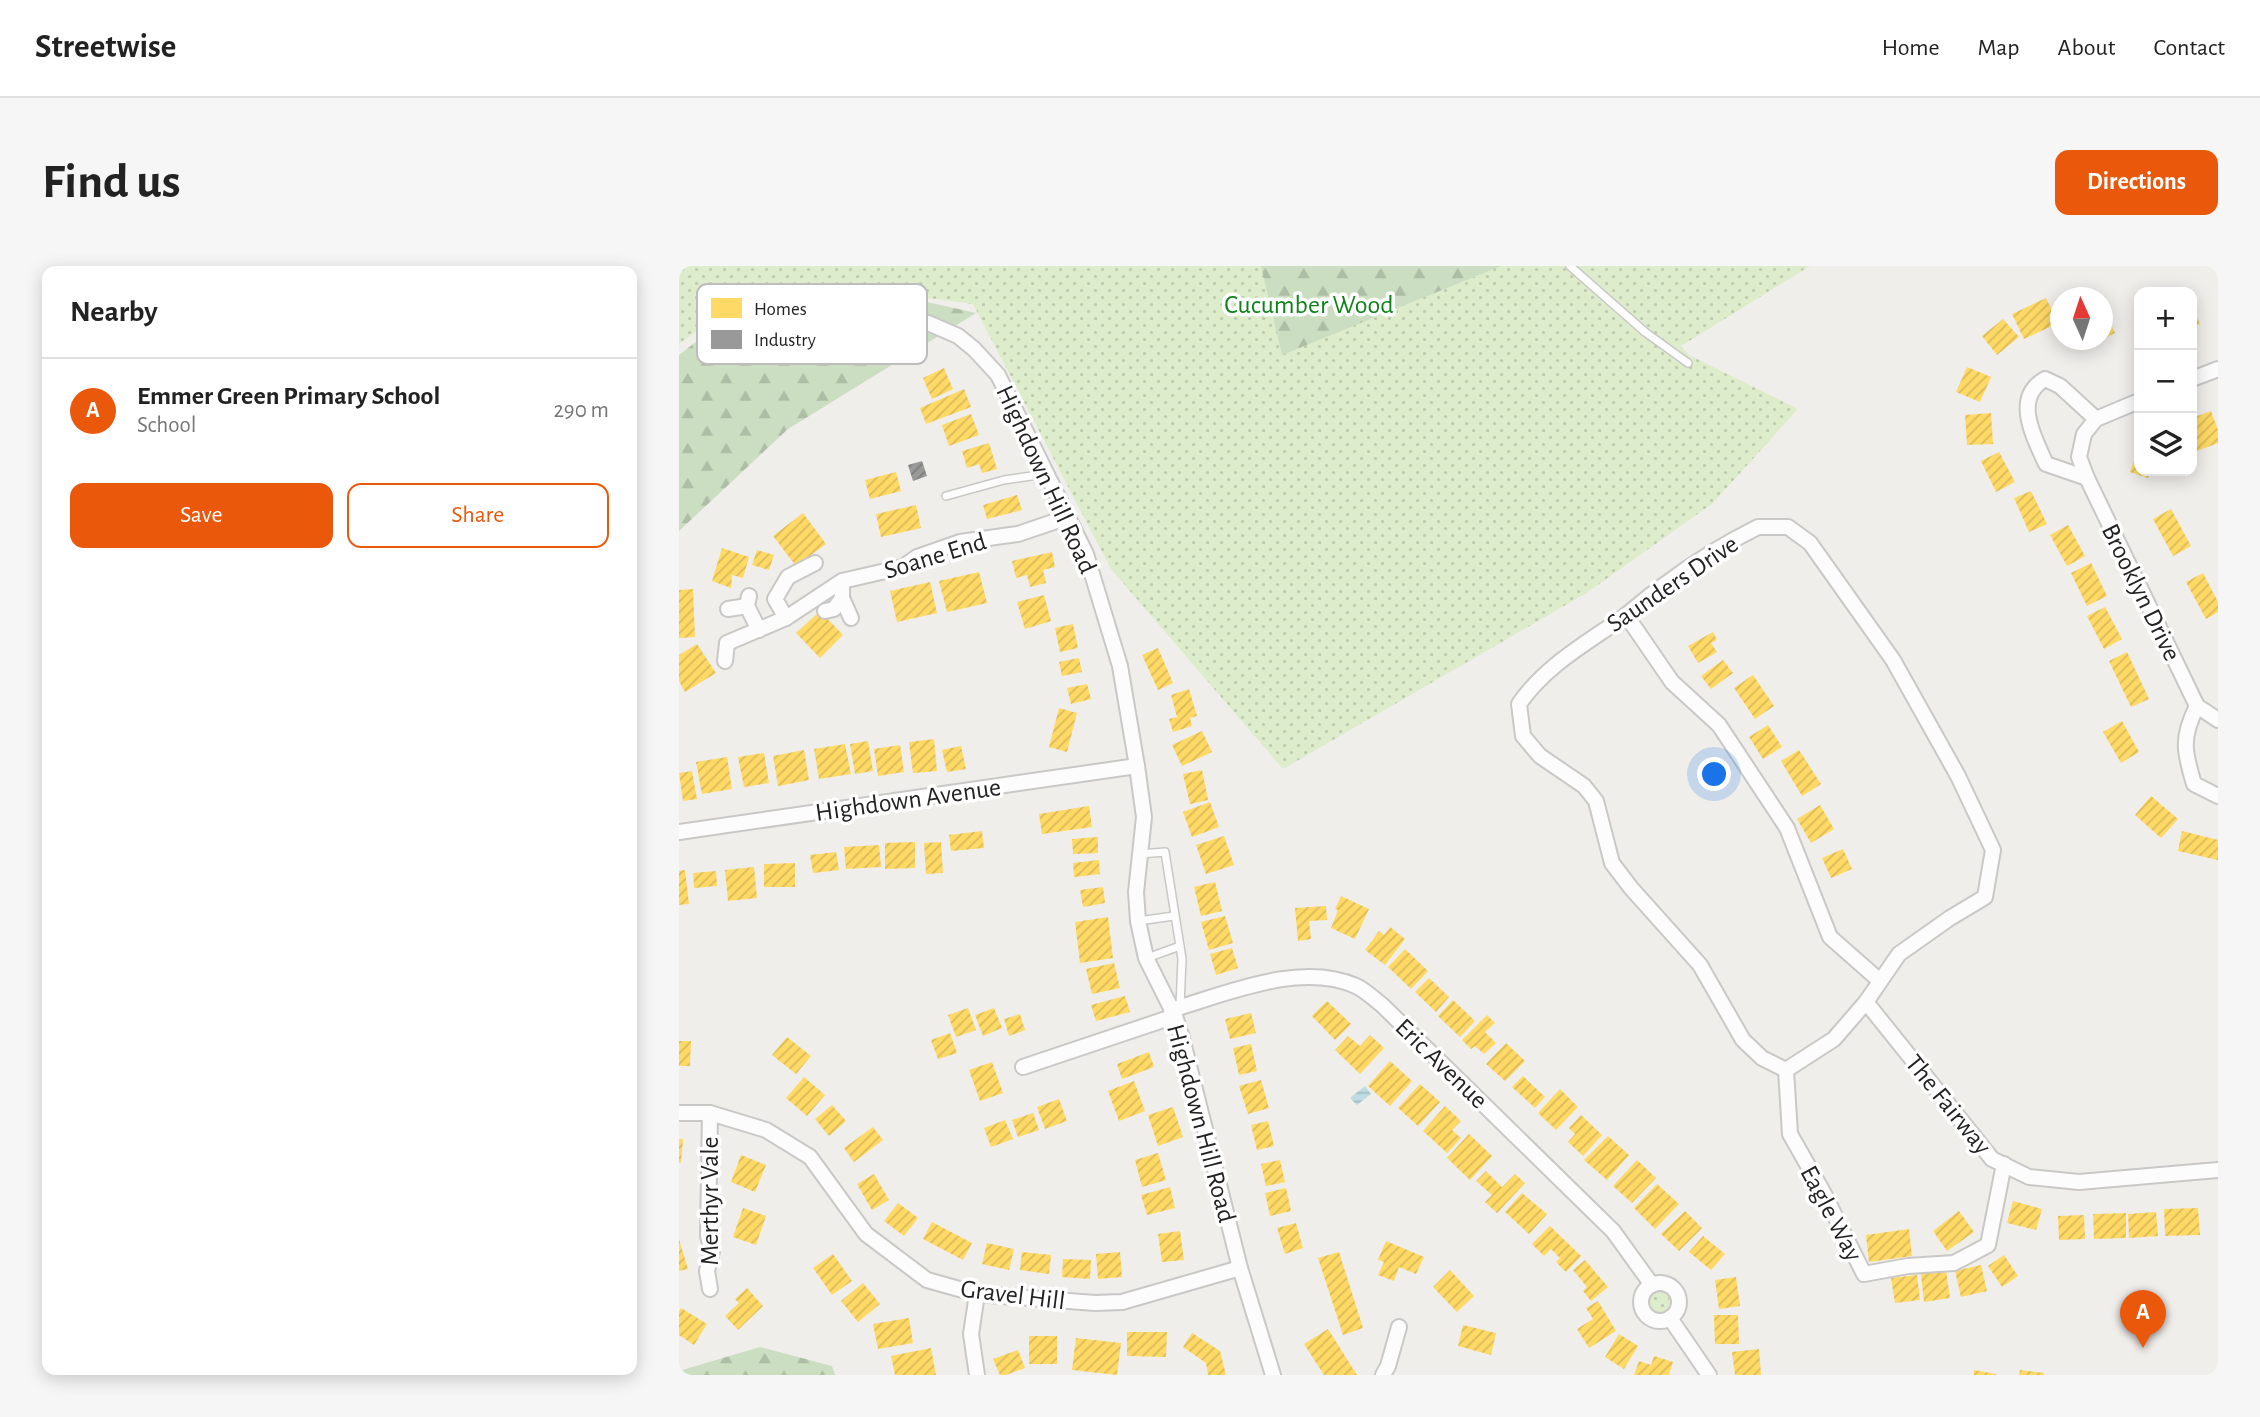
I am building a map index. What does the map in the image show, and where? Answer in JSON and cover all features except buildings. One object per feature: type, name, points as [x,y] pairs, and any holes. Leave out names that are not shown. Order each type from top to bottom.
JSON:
[{"type":"street","name":"Highdown Hill Road","points":[[927,323],[958,336],[998,375],[1086,554],[1120,666],[1137,766],[1144,817],[1136,892],[1138,921],[1146,958],[1175,1011],[1240,1268],[1273,1375]]},
{"type":"street","points":[[2197,377],[2218,369]]},
{"type":"street","points":[[2087,478],[2046,464],[2031,432],[2027,402],[2034,386],[2045,379],[2060,386],[2096,419],[2134,403]]},
{"type":"street","name":"Brooklyn Drive","points":[[2096,419],[2084,434],[2079,457],[2197,706]]},
{"type":"street","name":"Soane End","points":[[725,661],[727,643],[786,618],[842,582],[903,567],[917,557],[960,542],[1018,534],[1068,517]]},
{"type":"street","name":"Saunders Drive","points":[[1758,527],[1788,527],[1810,543],[1893,660],[1958,776],[1993,850],[1985,897],[1899,954],[1880,981],[1834,1039],[1786,1070],[1762,1058],[1743,1040],[1700,965],[1612,863],[1596,801],[1584,786],[1540,756],[1523,736],[1519,704],[1532,686],[1557,663],[1672,579],[1721,546],[1758,527]]},
{"type":"street","points":[[786,618],[775,599],[788,577],[815,563]]},
{"type":"street","points":[[842,582],[842,598],[851,618]]},
{"type":"street","points":[[825,611],[834,609],[842,598]]},
{"type":"street","points":[[728,609],[748,601],[759,630]]},
{"type":"street","points":[[1626,615],[1672,682],[1719,725],[1787,828],[1830,937],[1880,981]]},
{"type":"street","points":[[2218,720],[2211,718],[2197,706],[2187,726],[2185,754],[2194,784],[2218,796]]},
{"type":"street","name":"Highdown Avenue","points":[[679,832],[1137,766]]},
{"type":"street","name":"Eric Avenue","points":[[1023,1067],[1175,1011],[1285,978],[1318,976],[1356,986],[1382,1005],[1613,1231],[1652,1285]]},
{"type":"street","name":"The Fairway","points":[[1866,1002],[1992,1159],[2029,1177],[2079,1182],[2218,1170]]},
{"type":"street","name":"Eagle Way","points":[[1786,1070],[1790,1134],[1864,1274],[1908,1265],[1954,1263],[1988,1245],[2004,1164]]},
{"type":"street","name":"Gravel Hill","points":[[679,1113],[710,1113],[767,1130],[810,1157],[866,1234],[927,1280],[977,1294],[1095,1303],[1122,1302],[1240,1268]]},
{"type":"street","name":"Merthyr Vale","points":[[710,1113],[708,1236],[712,1251],[707,1271],[710,1289]]},
{"type":"street","points":[[1658,1283],[1670,1286],[1678,1296],[1678,1308],[1669,1318],[1658,1321],[1643,1311],[1641,1298],[1652,1285],[1658,1283]]},
{"type":"street","points":[[977,1294],[971,1334],[977,1375]]},
{"type":"street","points":[[1669,1318],[1709,1375]]},
{"type":"street","points":[[1383,1375],[1399,1327]]},
{"type":"lane","points":[[1570,266],[1645,332],[1688,363]]},
{"type":"lane","points":[[946,496],[1004,480],[1045,474]]},
{"type":"lane","points":[[1139,854],[1165,852],[1182,959],[1175,1011]]},
{"type":"lane","points":[[1138,921],[1174,916]]},
{"type":"lane","points":[[1146,958],[1180,946]]},
{"type":"green space","points":[[679,266],[1810,266],[1681,346],[1689,355],[1798,409],[1713,503],[1588,592],[1283,769],[1111,569],[973,304],[927,298],[927,284],[697,284],[697,330],[679,344]]},
{"type":"green space","name":"Cucumber Wood","points":[[1261,266],[1501,266],[1282,355]]},
{"type":"green space","points":[[927,302],[976,313],[927,343]]},
{"type":"green space","points":[[697,341],[697,364],[893,364],[788,429],[679,531],[679,355]]},
{"type":"green space","points":[[1660,1292],[1667,1295],[1670,1302],[1667,1309],[1660,1312],[1653,1309],[1650,1302],[1653,1295]]},
{"type":"green space","points":[[760,1347],[832,1366],[835,1375],[679,1375],[679,1371]]},
{"type":"water","points":[[1365,1086],[1371,1094],[1357,1105],[1350,1098]]},
{"type":"place","name":"Emmer Green Primary School","points":[[2143,1348]]}]
